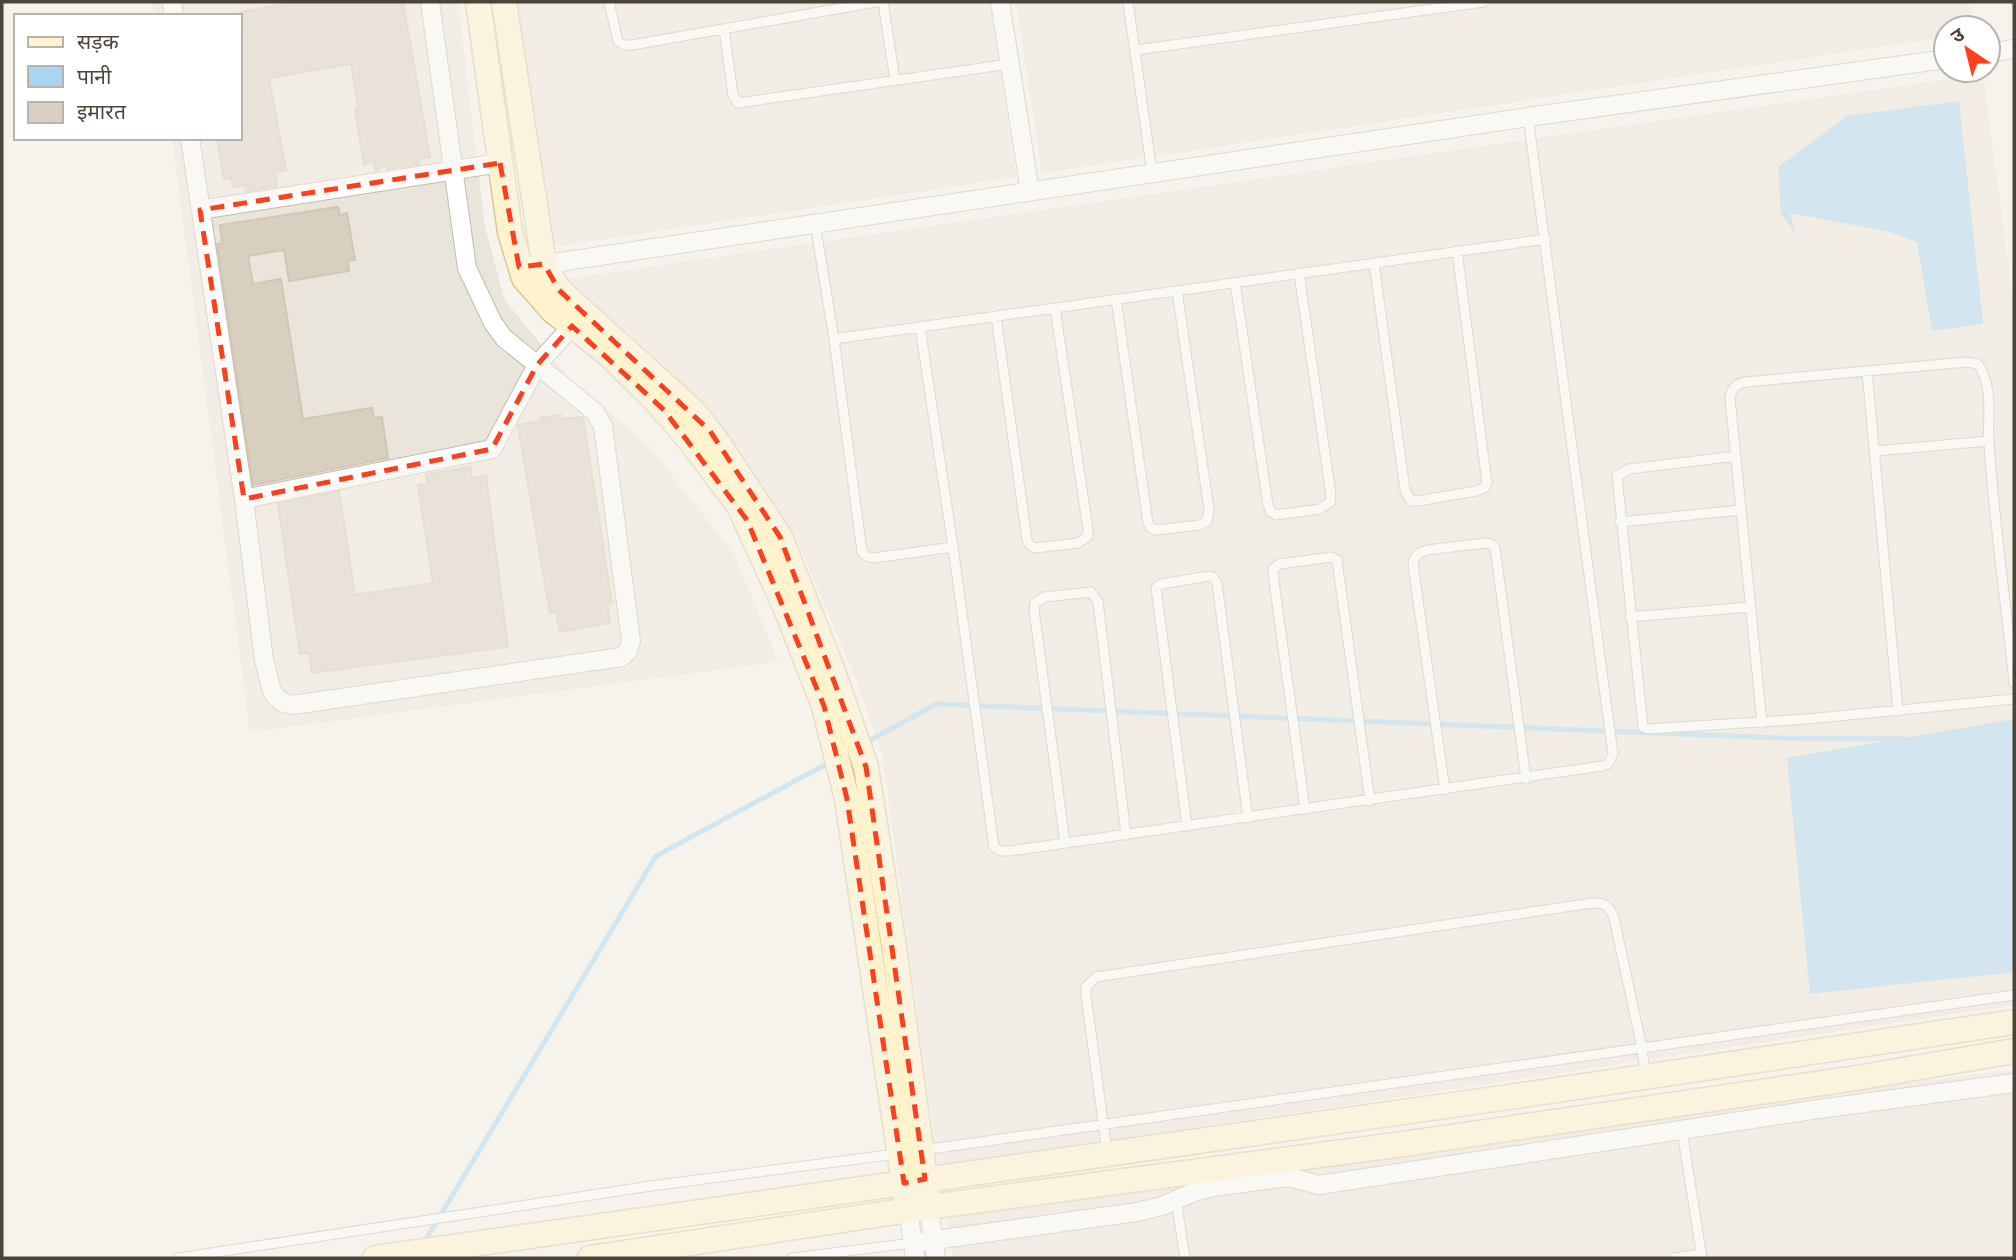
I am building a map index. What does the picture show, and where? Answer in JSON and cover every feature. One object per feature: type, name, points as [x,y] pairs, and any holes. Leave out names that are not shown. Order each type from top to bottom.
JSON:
[{"type":"street","points":[[190,140],[244,499],[264,660],[272,691],[284,703],[293,705],[622,657],[628,651],[631,641],[603,426],[595,412],[497,331],[473,284],[467,268],[452,171],[430,2]]},
{"type":"street","points":[[478,2],[510,232],[519,267],[531,287],[553,311],[606,352],[654,400],[688,438],[739,506],[788,611],[824,706],[848,752]]},
{"type":"street","points":[[504,2],[544,264],[559,290],[693,411],[710,431],[774,526],[831,666],[848,752],[911,1152],[918,1209],[914,1251]]},
{"type":"street","points":[[1000,2],[1030,191]]},
{"type":"street","points":[[519,267],[1528,117],[1932,61]]},
{"type":"street","points":[[200,210],[500,163]]},
{"type":"street","points":[[244,499],[492,449],[537,365],[572,326]]},
{"type":"street","points":[[375,1258],[2014,1022]]},
{"type":"street","points":[[590,1258],[658,1253],[918,1209],[1396,1145],[1856,1078],[2014,1051]]},
{"type":"street","points":[[914,1251],[933,1240],[1137,1212],[1162,1206],[1213,1187],[1289,1177],[1319,1185],[2014,1083]]},
{"type":"street","points":[[918,1209],[933,1240],[936,1258]]},
{"type":"lane","points":[[609,2],[615,35],[624,45],[876,2]]},
{"type":"lane","points":[[883,2],[894,80]]},
{"type":"lane","points":[[1128,2],[1152,173]]},
{"type":"lane","points":[[1136,50],[1484,2]]},
{"type":"lane","points":[[724,29],[733,95],[738,103],[1009,64]]},
{"type":"lane","points":[[920,327],[994,847],[1001,851],[1010,851],[1526,779],[1608,764],[1613,754],[1528,117]]},
{"type":"lane","points":[[815,223],[834,339],[862,552],[873,558],[953,547]]},
{"type":"lane","points":[[834,339],[1546,239]]},
{"type":"lane","points":[[1374,263],[1405,490],[1411,501],[1418,501],[1476,491],[1484,488],[1487,483],[1458,251]]},
{"type":"lane","points":[[1235,283],[1268,505],[1276,515],[1309,510],[1326,506],[1331,495],[1299,273]]},
{"type":"lane","points":[[1116,299],[1148,523],[1156,530],[1200,525],[1207,522],[1209,509],[1177,291]]},
{"type":"lane","points":[[996,316],[1027,540],[1035,548],[1078,543],[1088,536],[1088,529],[1055,307]]},
{"type":"lane","points":[[1762,723],[1730,398],[1732,389],[1738,383],[1967,362],[1978,364],[1988,385],[1989,441],[2014,683]]},
{"type":"lane","points":[[1867,371],[1898,711]]},
{"type":"lane","points":[[1875,451],[1989,441]]},
{"type":"lane","points":[[1736,456],[1622,472],[1616,476],[1643,727],[1647,729],[1762,723],[2014,699]]},
{"type":"lane","points":[[1620,522],[1741,510]]},
{"type":"lane","points":[[1445,790],[1413,565],[1414,558],[1427,550],[1485,543],[1494,548],[1526,779]]},
{"type":"lane","points":[[1306,809],[1273,569],[1279,564],[1331,557],[1337,560],[1370,801]]},
{"type":"lane","points":[[1187,826],[1156,588],[1161,584],[1209,576],[1217,583],[1248,817]]},
{"type":"lane","points":[[1065,843],[1034,610],[1035,603],[1044,597],[1091,592],[1098,601],[1126,835]]},
{"type":"lane","points":[[1630,617],[1750,607]]},
{"type":"lane","points":[[1108,1153],[1086,987],[1096,977],[1592,903],[1604,903],[1610,908],[1614,918],[1642,1048],[1645,1076]]},
{"type":"lane","points":[[178,1258],[651,1186],[911,1152],[2014,995]]},
{"type":"lane","points":[[1674,1258],[1702,1256],[1682,1131]]},
{"type":"lane","points":[[1176,1200],[1185,1258]]},
{"type":"lane","points":[[792,1258],[914,1251]]},
{"type":"highlighted area","points":[[500,163],[519,267],[544,264],[559,290],[710,431],[780,537],[866,767],[925,1179],[904,1183],[847,799],[824,706],[747,520],[664,410],[572,326],[537,365],[492,449],[244,499],[200,210]]},
{"type":"shaded area","points":[[153,2],[458,2],[485,227],[504,299],[571,381],[648,445],[735,556],[778,662],[250,732],[172,140],[242,140],[242,14],[155,14]]},
{"type":"shaded area","points":[[517,2],[990,2],[1016,177],[553,247]]},
{"type":"shaded area","points":[[1016,2],[1969,2],[1970,14],[1932,14],[1932,39],[1042,173]]},
{"type":"shaded area","points":[[1932,81],[1932,84],[1984,84],[2014,308],[2014,1005],[938,1166],[882,752],[857,682],[797,540],[703,407],[565,279]]},
{"type":"shaded area","points":[[2014,1070],[2014,1258],[953,1258],[944,1196]]},
{"type":"water","points":[[1959,101],[1983,324],[1932,331],[1917,242],[1886,231],[1790,213],[1795,232],[1781,213],[1778,167],[1847,116]]},
{"type":"water","points":[[2014,719],[2014,972],[1810,994],[1787,758]]},
{"type":"building","points":[[296,2],[403,2],[430,157],[418,160],[419,164],[387,169],[387,164],[376,171],[373,160],[364,165],[351,64],[269,78],[286,170],[275,172],[277,186],[246,191],[245,185],[233,187],[231,178],[224,179],[217,140],[242,140],[240,12]]},
{"type":"building","points":[[338,207],[340,215],[347,213],[355,260],[348,261],[349,271],[289,281],[284,250],[248,256],[253,284],[281,279],[303,419],[372,408],[374,418],[382,417],[388,458],[253,485],[217,244],[222,243],[220,225]]},
{"type":"building","points":[[561,415],[561,419],[583,417],[612,603],[607,605],[610,623],[560,632],[556,612],[550,613],[518,425]]},
{"type":"building","points":[[470,467],[472,478],[486,476],[508,647],[312,673],[309,653],[300,654],[278,504],[339,491],[355,595],[433,583],[418,485],[428,484],[426,474]]},
{"type":"waterway","points":[[865,743],[936,704],[1782,738],[1905,739]]},
{"type":"waterway","points":[[423,1244],[656,856],[832,761]]}]
